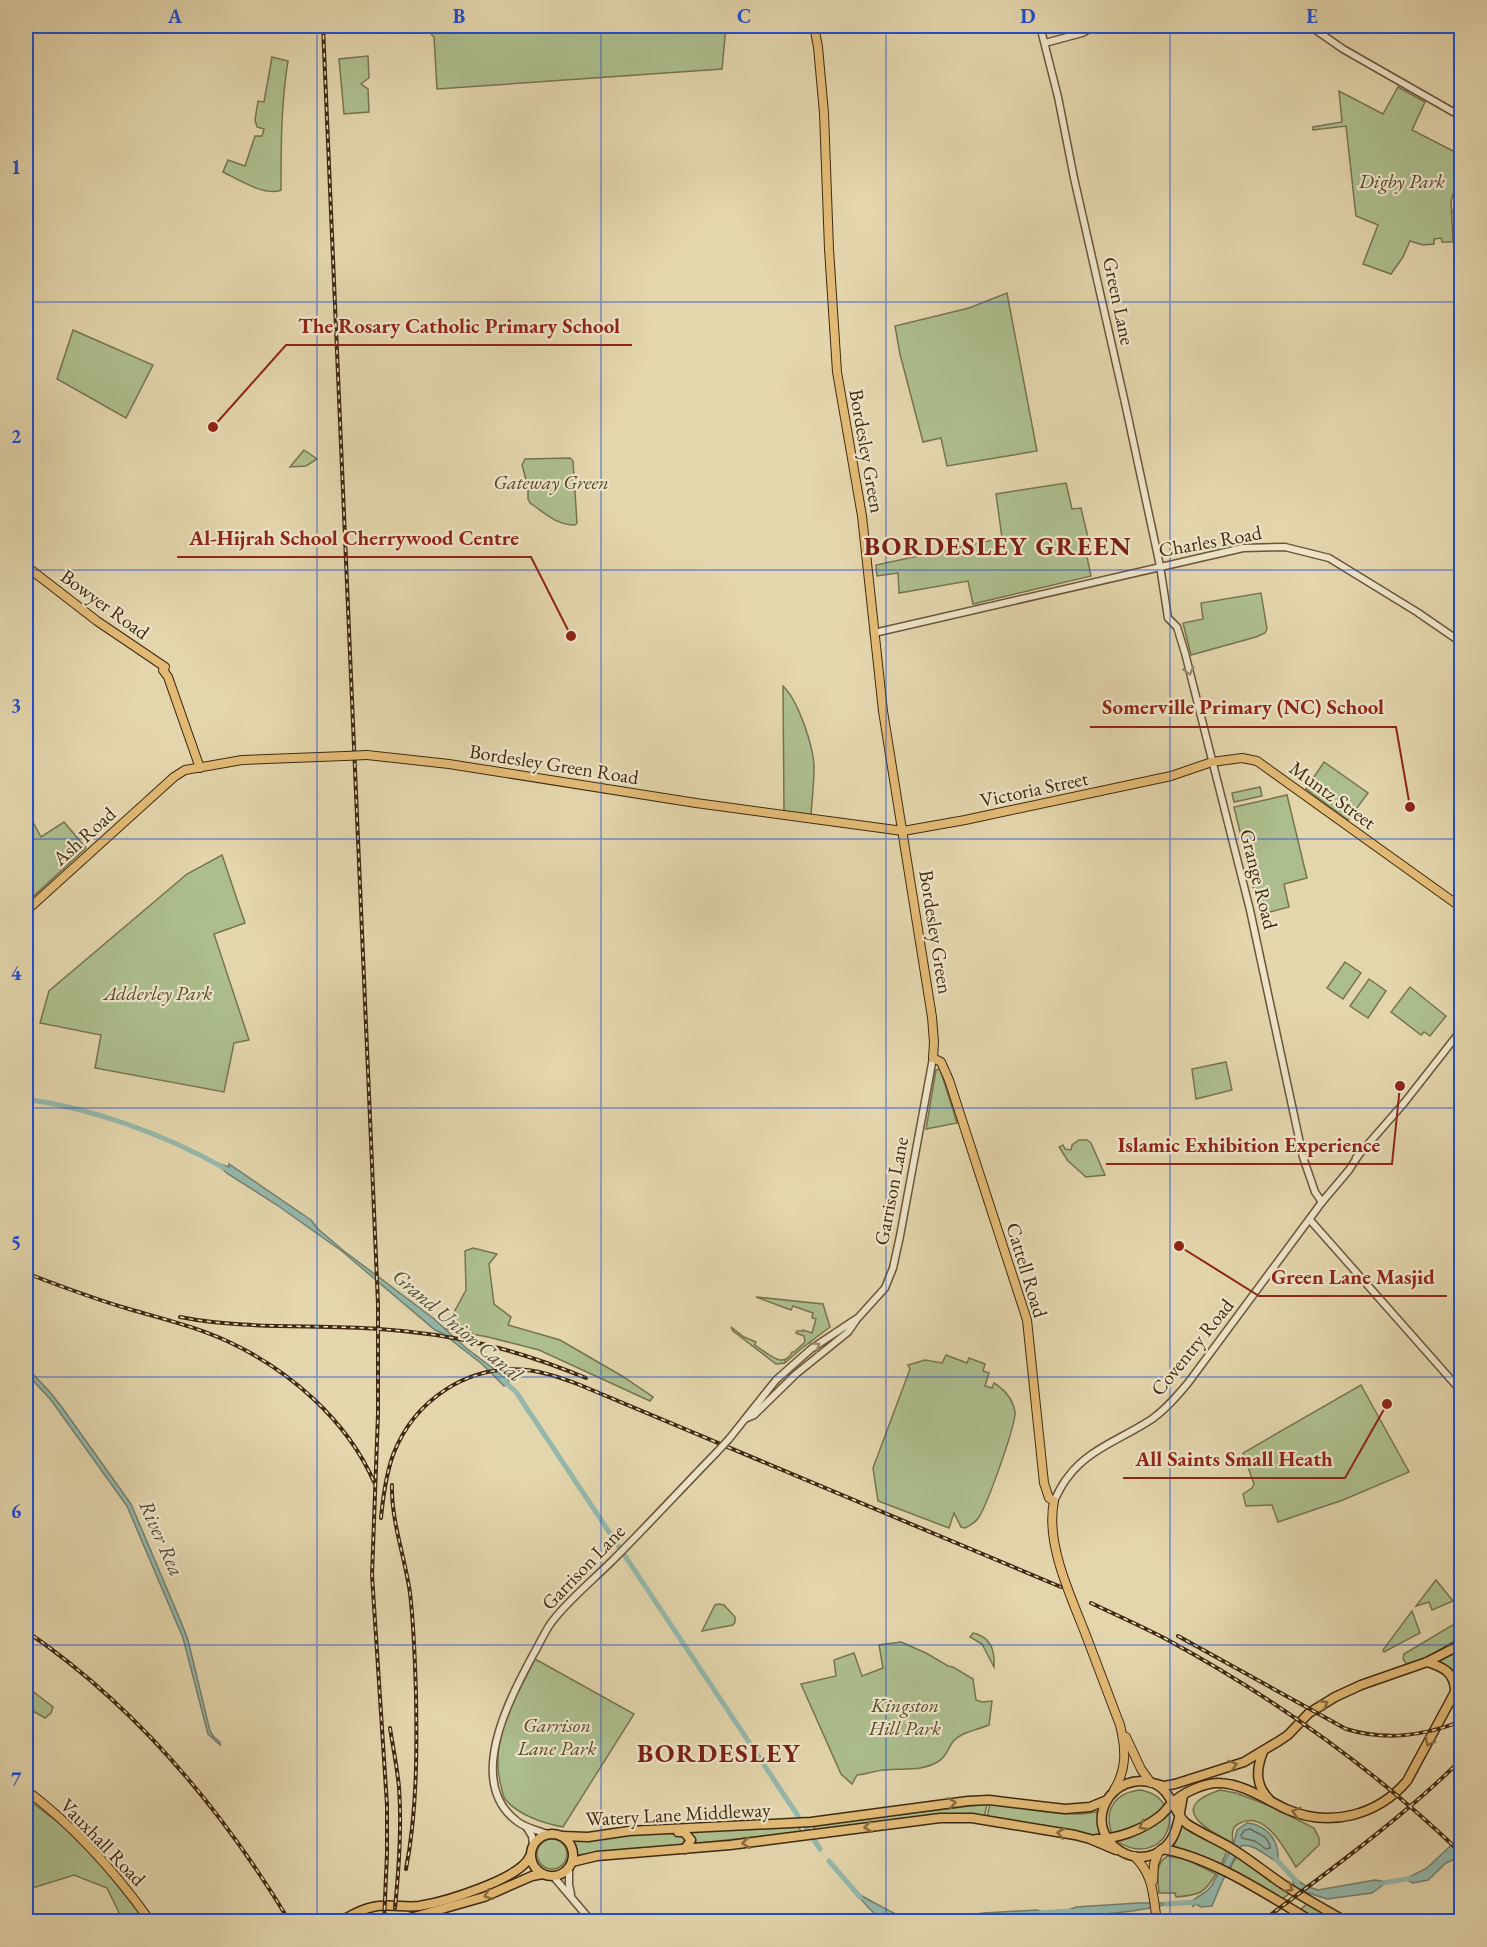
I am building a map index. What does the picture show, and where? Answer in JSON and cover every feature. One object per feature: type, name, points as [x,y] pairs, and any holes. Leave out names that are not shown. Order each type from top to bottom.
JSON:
[{"type":"highway","points":[[1116,1850],[1107,1839],[1102,1822],[1103,1811],[1109,1797],[1121,1786],[1132,1782],[1175,1785],[1244,1762],[1263,1752],[1288,1734],[1309,1713],[1335,1697],[1361,1685],[1427,1662],[1461,1644]]},
{"type":"highway","points":[[1427,1662],[1449,1672],[1453,1677],[1455,1690]]},
{"type":"highway","points":[[1090,1839],[1107,1839],[1142,1827],[1158,1818],[1173,1802],[1183,1796],[1204,1785],[1221,1783],[1244,1789],[1289,1810],[1320,1818],[1352,1816],[1382,1803],[1407,1781],[1461,1679]]},
{"type":"highway","points":[[1263,1752],[1258,1766],[1258,1780],[1265,1795],[1274,1803]]},
{"type":"highway","points":[[1152,1783],[1165,1791],[1185,1822],[1347,1922]]},
{"type":"highway","points":[[1160,1850],[1174,1834],[1183,1796]]},
{"type":"highway","name":"Watery Lane Middleway","points":[[562,1836],[588,1837],[654,1830],[811,1822],[968,1801],[989,1800],[1065,1809],[1090,1807],[1109,1797]]},
{"type":"highway","name":"Watery Lane Middleway","points":[[570,1864],[597,1856],[804,1836],[940,1818],[972,1818],[1090,1839]]},
{"type":"highway","points":[[654,1830],[684,1832],[690,1840],[685,1849]]},
{"type":"highway","points":[[339,1922],[369,1907],[419,1906],[471,1892],[509,1876],[528,1861],[536,1840],[547,1834],[562,1836],[570,1844],[573,1856],[565,1871],[553,1876],[543,1874],[532,1876],[484,1897],[396,1922]]},
{"type":"highway","points":[[1090,1839],[1134,1856],[1144,1856],[1160,1850],[1177,1852],[1204,1861],[1313,1922]]},
{"type":"highway","points":[[530,1856],[534,1866],[543,1874]]},
{"type":"main road","name":"Bordesley Green","points":[[814,26],[824,113],[835,354],[841,402],[862,516],[881,700],[934,1031],[933,1058]]},
{"type":"main road","name":"Bowyer Road","points":[[26,566],[164,669],[200,768]]},
{"type":"main road","name":"Bordesley Green Road","points":[[200,768],[242,760],[367,755],[449,764],[685,801],[903,831]]},
{"type":"main road","name":"Muntz Street","points":[[1171,776],[1212,762],[1242,758],[1257,761],[1461,908]]},
{"type":"main road","name":"Ash Road","points":[[26,911],[164,787],[200,768]]},
{"type":"main road","name":"Victoria Street","points":[[903,831],[1171,776]]},
{"type":"main road","name":"Cattell Road","points":[[933,1058],[941,1062],[949,1080],[1027,1320],[1044,1483],[1050,1498],[1054,1501]]},
{"type":"main road","name":"Coventry Road","points":[[1054,1501],[1051,1515],[1052,1530],[1057,1554],[1073,1601],[1120,1725],[1141,1769],[1152,1783]]},
{"type":"main road","name":"Coventry Road","points":[[1109,1797],[1119,1782],[1124,1767],[1124,1743],[1120,1725]]},
{"type":"main road","name":"Vauxhall Road","points":[[26,1790],[84,1842],[151,1922]]},
{"type":"main road","points":[[1152,1888],[1154,1864],[1160,1850]]},
{"type":"main road","points":[[1134,1856],[1144,1866],[1152,1888],[1156,1922]]},
{"type":"street","name":"Green Lane","points":[[1040,26],[1160,566]]},
{"type":"street","points":[[1045,43],[1082,33],[1095,26]]},
{"type":"street","points":[[1310,26],[1343,49],[1461,117]]},
{"type":"street","points":[[1461,184],[1457,219],[1461,268]]},
{"type":"street","name":"Charles Road","points":[[874,633],[1243,548],[1285,547],[1329,558],[1417,612],[1461,643]]},
{"type":"street","name":"Grange Road","points":[[1160,566],[1168,618],[1177,627],[1250,910],[1303,1157],[1315,1192],[1322,1202]]},
{"type":"street","name":"Coventry Road","points":[[1054,1501],[1061,1486],[1074,1469],[1170,1405],[1345,1174],[1349,1165],[1404,1103],[1461,1029]]},
{"type":"street","name":"Garrison Lane","points":[[747,1418],[754,1415],[798,1372],[848,1332],[885,1288],[893,1268],[933,1058]]},
{"type":"street","points":[[1310,1220],[1461,1392]]},
{"type":"street","name":"Garrison Lane","points":[[547,1834],[517,1822],[508,1813],[497,1793],[494,1756],[498,1729],[525,1670],[552,1622],[729,1439],[782,1374],[811,1349],[857,1319]]},
{"type":"street","points":[[792,1365],[798,1372]]},
{"type":"street","points":[[782,1374],[789,1381]]},
{"type":"street","points":[[527,1827],[532,1836],[533,1845]]},
{"type":"street","points":[[570,1864],[568,1885],[573,1897]]},
{"type":"street","points":[[553,1876],[592,1922]]},
{"type":"green space","points":[[423,26],[726,26],[722,69],[437,89],[434,37]]},
{"type":"green space","points":[[368,56],[369,78],[361,84],[368,89],[369,112],[344,114],[339,59]]},
{"type":"green space","points":[[272,57],[288,61],[281,141],[281,190],[275,192],[252,186],[223,172],[228,160],[245,166],[255,136],[262,136],[264,129],[257,127],[255,120],[258,101],[264,102]]},
{"type":"green space","name":"Digby Park","points":[[1398,87],[1425,102],[1412,130],[1461,155],[1461,168],[1451,201],[1453,242],[1442,242],[1441,238],[1434,239],[1434,244],[1423,245],[1410,241],[1403,257],[1391,274],[1363,264],[1378,225],[1356,216],[1346,126],[1313,130],[1313,127],[1342,122],[1339,91],[1383,114]]},
{"type":"green space","points":[[1007,293],[1037,451],[947,466],[941,438],[923,442],[895,326],[969,308]]},
{"type":"green space","points":[[73,330],[153,365],[126,418],[57,379]]},
{"type":"green space","points":[[304,450],[317,459],[306,466],[290,467]]},
{"type":"green space","name":"Gateway Green","points":[[570,458],[573,461],[577,523],[575,525],[556,521],[530,503],[522,465],[525,459]]},
{"type":"green space","points":[[1066,483],[1072,509],[1081,508],[1090,546],[1087,557],[1091,576],[973,604],[968,581],[899,593],[898,573],[877,576],[876,565],[1002,538],[996,494]]},
{"type":"green space","points":[[1261,593],[1267,629],[1265,633],[1191,655],[1183,623],[1203,619],[1201,603]]},
{"type":"green space","points":[[783,686],[794,702],[804,724],[811,748],[814,768],[811,815],[784,812]]},
{"type":"green space","points":[[1324,762],[1368,793],[1348,820],[1306,789]]},
{"type":"green space","points":[[1260,787],[1262,796],[1234,802],[1232,793]]},
{"type":"green space","points":[[1287,795],[1307,878],[1284,884],[1289,907],[1262,914],[1234,807]]},
{"type":"green space","points":[[26,809],[41,837],[64,822],[86,848],[26,903]]},
{"type":"green space","name":"Adderley Park","points":[[222,855],[245,923],[214,934],[249,1040],[234,1043],[224,1092],[95,1068],[101,1035],[40,1023],[49,991],[187,874]]},
{"type":"green space","points":[[1345,962],[1361,973],[1343,999],[1327,988]]},
{"type":"green space","points":[[1369,979],[1386,991],[1368,1018],[1350,1006]]},
{"type":"green space","points":[[1410,987],[1446,1016],[1430,1036],[1424,1032],[1421,1035],[1391,1012]]},
{"type":"green space","points":[[1226,1062],[1232,1090],[1196,1099],[1192,1069]]},
{"type":"green space","points":[[940,1069],[957,1123],[926,1129],[936,1070]]},
{"type":"green space","points":[[1079,1140],[1087,1140],[1091,1143],[1105,1175],[1086,1177],[1068,1161],[1059,1147],[1063,1145],[1065,1149],[1071,1150],[1072,1145]]},
{"type":"green space","points":[[473,1248],[497,1254],[489,1264],[494,1304],[511,1317],[508,1325],[560,1340],[653,1397],[650,1401],[539,1350],[445,1329],[466,1290],[465,1251]]},
{"type":"green space","points":[[756,1297],[823,1304],[830,1327],[785,1363],[776,1364],[733,1331],[731,1327],[744,1337],[756,1342],[755,1345],[770,1355],[785,1360],[805,1342],[804,1336],[796,1333],[797,1331],[812,1333],[816,1319],[812,1318],[813,1313],[793,1306],[791,1310]]},
{"type":"green space","points":[[946,1355],[967,1363],[969,1358],[985,1364],[983,1371],[989,1373],[985,1386],[992,1388],[994,1383],[1002,1389],[1008,1395],[1015,1412],[1006,1448],[983,1510],[971,1525],[965,1528],[961,1527],[954,1513],[949,1528],[878,1501],[873,1468],[910,1369],[908,1365],[925,1360],[942,1363]]},
{"type":"green space","points":[[1361,1385],[1409,1472],[1343,1500],[1278,1522],[1272,1505],[1246,1506],[1243,1494],[1254,1484],[1243,1453]]},
{"type":"green space","points":[[1436,1580],[1453,1601],[1432,1610],[1429,1602],[1416,1606]]},
{"type":"green space","points":[[715,1605],[724,1605],[735,1617],[735,1622],[733,1625],[702,1631]]},
{"type":"green space","points":[[1412,1611],[1420,1633],[1384,1652],[1383,1650]]},
{"type":"green space","points":[[1461,1620],[1461,1637],[1423,1660],[1408,1666],[1403,1659],[1404,1654]]},
{"type":"green space","points":[[973,1633],[984,1638],[991,1645],[994,1667],[982,1644],[970,1637]]},
{"type":"green space","name":"Kingston Hill Park","points":[[901,1642],[973,1679],[976,1700],[992,1701],[989,1725],[959,1736],[944,1757],[933,1764],[926,1767],[884,1770],[857,1775],[852,1784],[841,1774],[801,1684],[836,1676],[834,1660],[854,1653],[862,1676],[883,1668],[879,1645]]},
{"type":"green space","points":[[1461,1647],[1461,1673],[1458,1679],[1452,1669],[1437,1661]]},
{"type":"green space","name":"Garrison Lane Park","points":[[535,1659],[634,1714],[563,1827],[540,1821],[517,1810],[505,1799],[500,1782],[498,1765],[502,1733],[513,1703]]},
{"type":"green space","points":[[26,1686],[53,1707],[51,1713],[45,1718],[26,1707]]},
{"type":"green space","points":[[1141,1790],[1155,1795],[1165,1806],[1140,1823],[1112,1834],[1109,1817],[1114,1803],[1125,1794]]},
{"type":"green space","points":[[1220,1790],[1236,1793],[1270,1806],[1314,1828],[1319,1838],[1319,1845],[1296,1867],[1274,1834],[1258,1822],[1249,1820],[1237,1825],[1233,1831],[1233,1843],[1222,1837],[1203,1825],[1193,1811],[1195,1804],[1204,1797]]},
{"type":"green space","points":[[26,1798],[59,1823],[96,1858],[140,1914],[138,1918],[123,1921],[107,1888],[74,1875],[26,1890]]},
{"type":"green space","points":[[990,1803],[1060,1813],[1099,1811],[1100,1836],[987,1818]]},
{"type":"green space","points":[[987,1804],[984,1818],[815,1830],[813,1825]]},
{"type":"green space","points":[[1169,1812],[1166,1833],[1154,1846],[1136,1849],[1116,1840]]},
{"type":"green space","points":[[1182,1826],[1227,1851],[1221,1865],[1174,1846]]},
{"type":"green space","points":[[799,1827],[801,1832],[691,1844],[687,1830]]},
{"type":"green space","points":[[655,1832],[684,1835],[685,1839],[682,1845],[674,1847],[576,1855],[572,1840]]},
{"type":"green space","points":[[552,1839],[563,1843],[567,1854],[563,1865],[552,1869],[541,1865],[537,1854],[541,1843]]},
{"type":"green space","points":[[1168,1856],[1186,1859],[1216,1874],[1204,1890],[1196,1894],[1176,1897],[1175,1893],[1159,1893],[1159,1867]]},
{"type":"green space","points":[[1237,1856],[1290,1893],[1281,1900],[1229,1870]]},
{"type":"green space","points":[[1307,1904],[1338,1921],[1317,1921],[1300,1910]]},
{"type":"water","points":[[220,1164],[229,1167],[229,1164],[311,1220],[344,1251],[433,1318],[466,1348],[510,1381],[504,1386],[482,1364],[435,1330],[343,1252],[277,1205],[228,1174],[219,1166]]},
{"type":"water","points":[[26,1367],[61,1406],[131,1504],[188,1640],[210,1731],[220,1745],[208,1734],[183,1638],[127,1506],[51,1400],[26,1373]]},
{"type":"water","points":[[1247,1823],[1257,1825],[1270,1834],[1278,1850],[1279,1863],[1256,1848],[1241,1846],[1212,1906],[1201,1907],[1196,1904],[1192,1907],[1194,1904],[1190,1902],[1212,1885],[1234,1843],[1237,1830]]},
{"type":"water","points":[[1461,1836],[1461,1850],[1457,1858],[1446,1863],[1428,1880],[1413,1883],[1405,1879],[1427,1868]]},
{"type":"water","points":[[1292,1877],[1318,1890],[1375,1880],[1387,1882],[1372,1893],[1327,1899],[1299,1890],[1294,1886]]},
{"type":"water","points":[[855,1892],[901,1917],[900,1921],[879,1917]]},
{"type":"water","points":[[1171,1903],[1133,1911],[1102,1914],[1064,1912],[1076,1907]]},
{"type":"water","points":[[1037,1910],[1046,1913],[1035,1920],[975,1922],[946,1920],[983,1913]]},
{"type":"waterway","name":"Grand Union Canal","points":[[26,1099],[77,1109],[128,1124],[177,1144],[224,1168]]},
{"type":"waterway","name":"Grand Union Canal","points":[[504,1381],[516,1392],[820,1849]]},
{"type":"waterway","name":"Grand Union Canal","points":[[1275,1858],[1297,1882]]},
{"type":"waterway","name":"Grand Union Canal","points":[[829,1861],[860,1897]]},
{"type":"waterway","name":"Grand Union Canal","points":[[1383,1883],[1412,1878]]},
{"type":"waterway","name":"Grand Union Canal","points":[[1166,1904],[1196,1902]]},
{"type":"waterway","name":"Grand Union Canal","points":[[1040,1913],[1070,1911]]},
{"type":"waterway","name":"Grand Union Canal","points":[[922,1922],[951,1919]]},
{"type":"railway","points":[[323,26],[378,1304],[378,1414],[372,1575],[387,1805],[384,1922]]},
{"type":"railway","points":[[26,1273],[103,1301],[205,1332],[229,1342],[273,1367],[314,1399],[332,1418],[362,1459],[374,1482]]},
{"type":"railway","points":[[180,1317],[230,1324],[354,1328],[434,1335],[510,1351],[586,1378]]},
{"type":"railway","points":[[381,1518],[388,1470],[393,1455],[402,1435],[429,1402],[464,1380],[484,1373],[527,1370],[580,1385],[1061,1587]]},
{"type":"railway","points":[[392,1485],[396,1526],[410,1593],[415,1669],[416,1782],[406,1869]]},
{"type":"railway","points":[[1091,1603],[1206,1661],[1283,1710],[1358,1764],[1462,1854]]},
{"type":"railway","points":[[26,1631],[104,1692],[173,1762],[235,1839],[290,1922]]},
{"type":"railway","points":[[1178,1636],[1346,1729],[1390,1736],[1419,1733],[1462,1721]]},
{"type":"railway","points":[[390,1728],[400,1802],[400,1847],[395,1908]]},
{"type":"railway","points":[[1261,1922],[1389,1824],[1462,1759]]},
{"type":"place","name":"The Rosary Catholic Primary School","points":[[213,427]]},
{"type":"place","name":"Al-Hijrah School Cherrywood Centre","points":[[571,636]]},
{"type":"place","name":"Somerville Primary (NC) School","points":[[1410,807]]},
{"type":"place","name":"Islamic Exhibition Experience","points":[[1400,1086]]},
{"type":"place","name":"Green Lane Masjid","points":[[1179,1246]]},
{"type":"place","name":"All Saints Small Heath","points":[[1387,1404]]},
{"type":"district","name":"BORDESLEY GREEN","points":[[998,546]]},
{"type":"district","name":"BORDESLEY","points":[[719,1753]]},
{"type":"water label","name":"River Rea","points":[[162,1538]]}]
